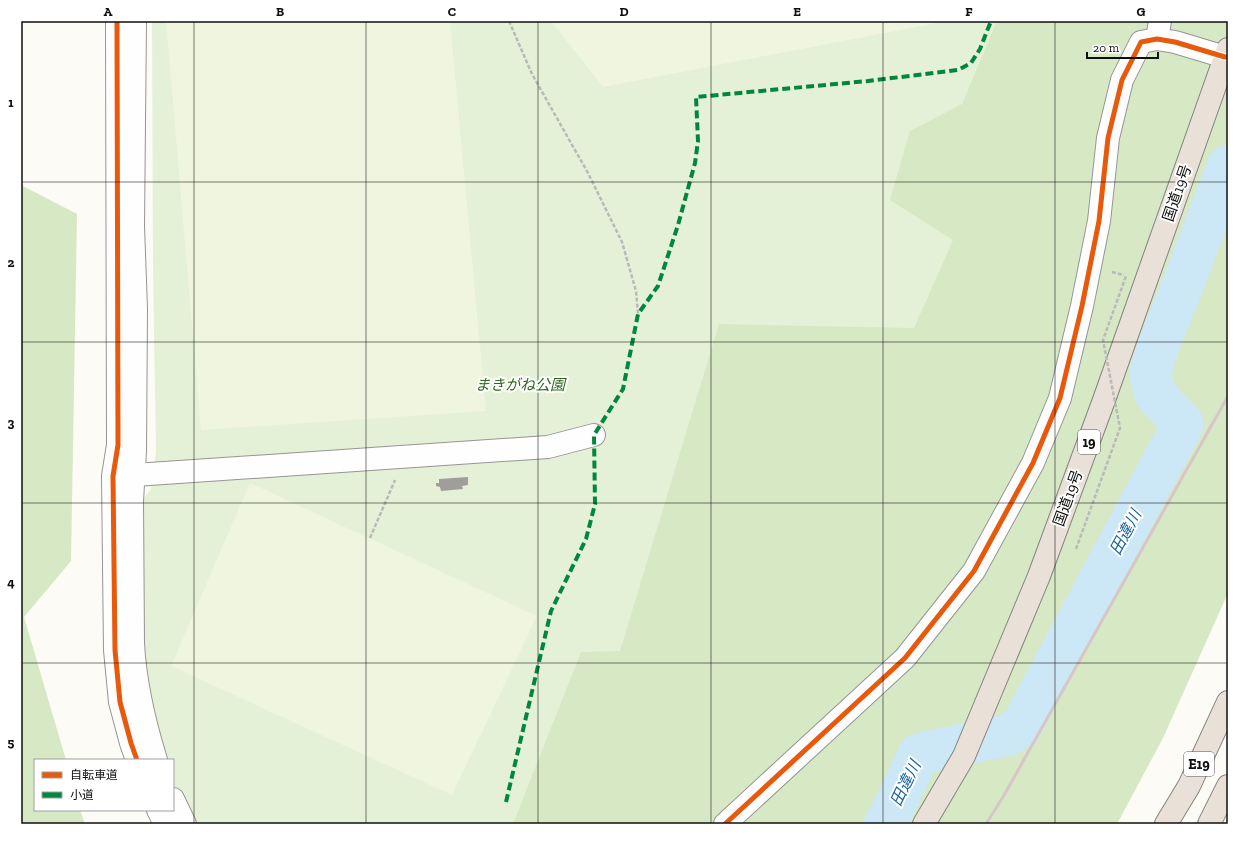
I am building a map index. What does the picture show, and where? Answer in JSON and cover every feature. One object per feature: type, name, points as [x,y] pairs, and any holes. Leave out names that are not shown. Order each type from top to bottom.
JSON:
[{"type":"highway","name":"国道19号","points":[[924,824],[964,756],[1039,576],[1104,400],[1226,53]]},
{"type":"highway","name":"E19","points":[[1166,824],[1189,786],[1228,702]]},
{"type":"highway","name":"E19","points":[[1209,824],[1228,786]]},
{"type":"street","points":[[117,21],[118,445],[123,475],[132,509],[134,660],[141,708],[156,759]]},
{"type":"street","points":[[135,21],[133,226],[136,309],[123,475],[115,650],[120,702],[137,759]]},
{"type":"street","points":[[725,824],[905,658],[974,571],[1033,463],[1060,398],[1082,306],[1099,221],[1108,138],[1122,80],[1141,42],[1158,30],[1182,44],[1226,53]]},
{"type":"street","points":[[123,475],[548,447],[594,434]]},
{"type":"street","points":[[174,801],[185,824]]},
{"type":"street","points":[[158,811],[164,824]]},
{"type":"path","points":[[509,21],[532,74],[588,172],[622,242],[636,290],[638,314]]},
{"type":"path","points":[[1076,548],[1120,428],[1103,340],[1126,276],[1106,270]]},
{"type":"path","points":[[370,538],[406,456]]},
{"type":"green space","name":"まきがね公園","points":[[152,21],[1054,21],[1018,204],[598,824],[194,824],[174,786],[174,759],[165,759],[157,739],[142,649],[140,503],[151,489],[156,452],[153,269]]},
{"type":"green space","points":[[166,21],[450,21],[486,411],[201,430]]},
{"type":"green space","points":[[551,21],[947,21],[603,87]]},
{"type":"green space","points":[[997,21],[1228,21],[1228,593],[1163,738],[1117,824],[513,824],[581,652],[620,651],[719,324],[914,328],[953,240],[890,200],[910,131],[962,104]]},
{"type":"green space","points":[[21,185],[77,214],[71,561],[24,617],[66,759],[34,759],[34,811],[80,811],[85,824],[21,824]]},
{"type":"green space","points":[[250,483],[537,616],[452,795],[171,666]]},
{"type":"building","points":[[468,477],[468,485],[462,486],[463,489],[441,491],[440,487],[436,486],[436,483],[439,483],[439,479]]},
{"type":"waterway","name":"田違川","points":[[885,824],[919,754],[1007,735],[1021,727],[1183,424],[1155,394],[1150,373],[1158,347],[1228,166]]},
{"type":"railway","points":[[986,824],[1003,797],[1228,396]]},
{"type":"marked path","points":[[506,802],[551,611],[586,539],[595,504],[594,435],[623,389],[638,314],[658,286],[678,225],[695,163],[698,141],[696,97],[868,81],[958,70],[971,63],[980,49],[991,21]]},
{"type":"cycle path","points":[[117,21],[118,445],[113,476],[115,650],[120,702],[137,759]]},
{"type":"cycle path","points":[[725,824],[905,658],[974,571],[1033,463],[1060,398],[1082,306],[1099,221],[1108,138],[1122,80],[1141,42],[1157,39],[1175,42],[1225,57]]}]
